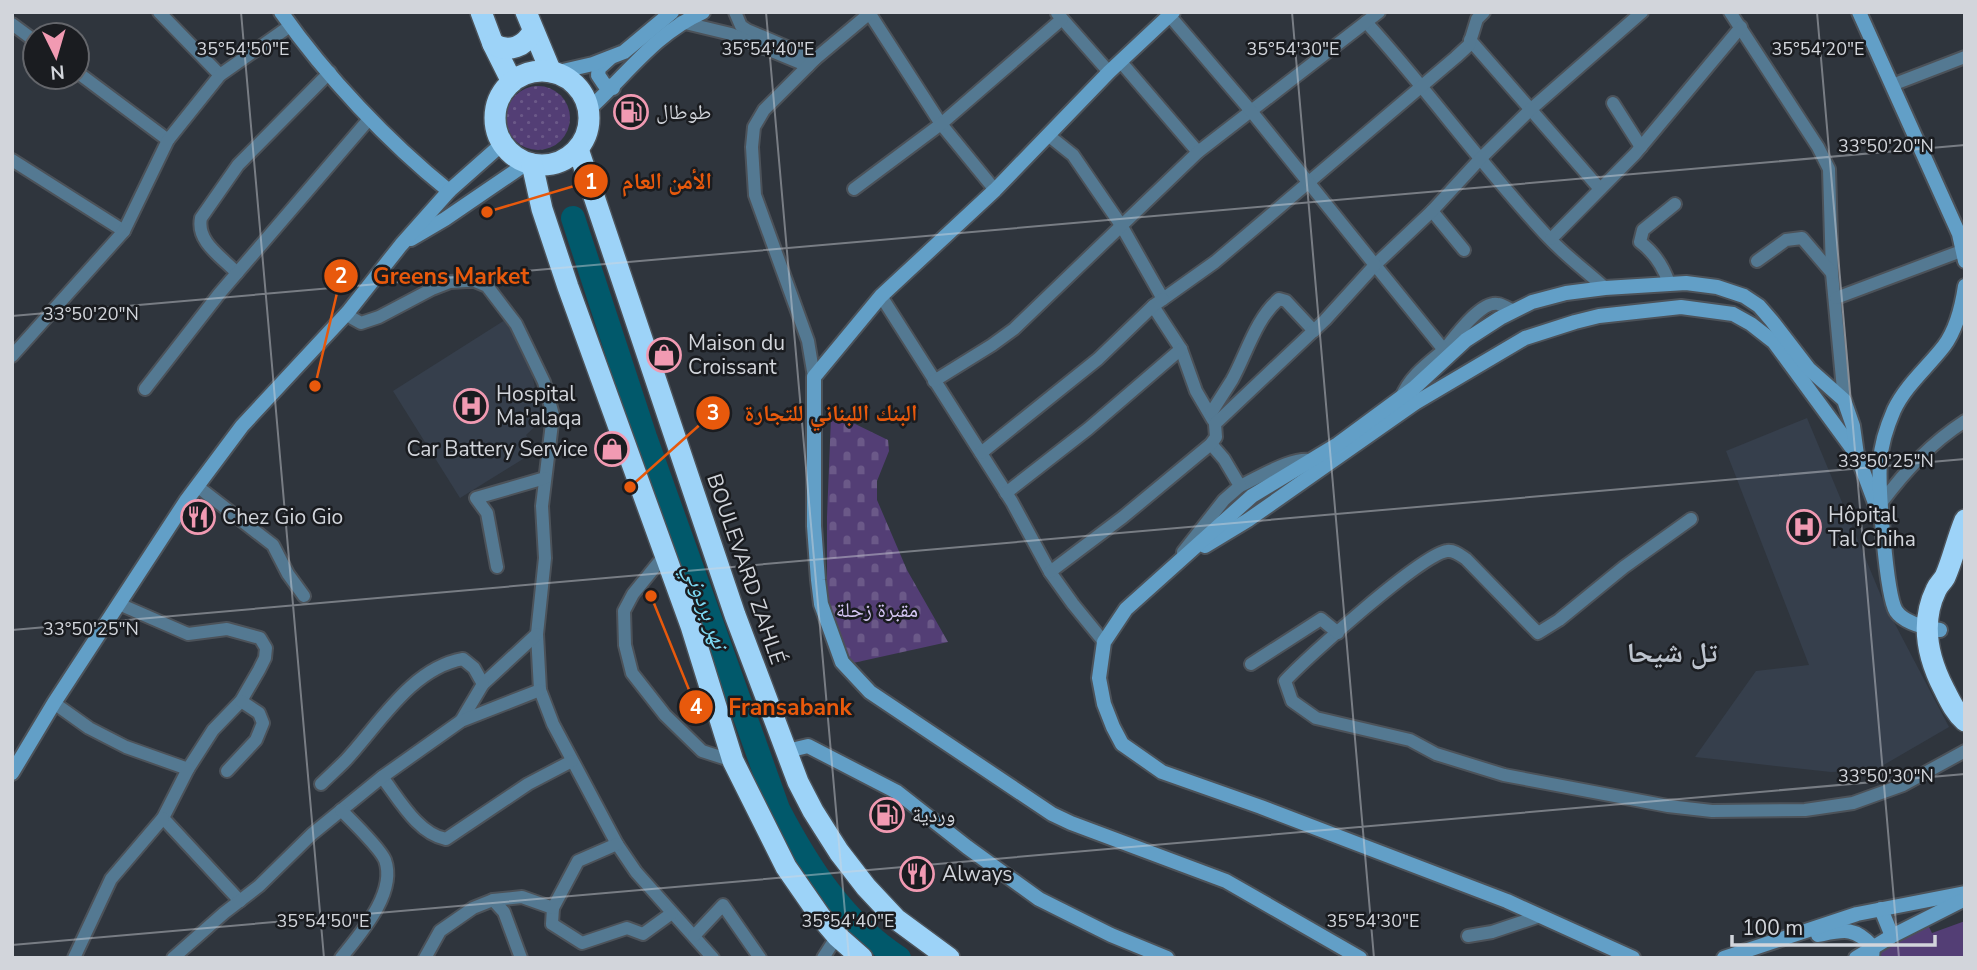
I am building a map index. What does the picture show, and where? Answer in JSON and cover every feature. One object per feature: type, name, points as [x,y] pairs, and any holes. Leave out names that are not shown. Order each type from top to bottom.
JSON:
[{"type":"highway","points":[[481,12],[512,82]]},
{"type":"highway","points":[[493,44],[503,48],[515,48],[526,42],[530,22]]},
{"type":"highway","points":[[530,22],[552,73]]},
{"type":"highway","points":[[552,73],[573,81],[585,100],[588,110],[587,130],[578,149],[565,159],[549,165],[530,164],[513,155],[502,144],[497,133],[495,111],[504,90],[512,82],[524,75],[552,73]]},
{"type":"highway","name":"BOULEVARD ZAHLÉ","points":[[578,149],[735,615],[808,802],[839,852],[866,887],[896,919],[949,958]]},
{"type":"highway","points":[[530,164],[582,326],[691,626],[733,761],[786,867],[837,936],[862,958]]},
{"type":"highway","points":[[538,190],[558,172],[568,170],[586,173]]},
{"type":"highway","points":[[1965,520],[1944,579],[1934,622],[1941,656],[1938,678],[1954,708],[1965,721]]},
{"type":"street","points":[[159,12],[220,75]]},
{"type":"street","points":[[281,12],[290,26],[370,118],[414,163],[449,191]]},
{"type":"street","points":[[552,73],[611,57],[634,47],[676,17],[703,12]]},
{"type":"street","points":[[934,380],[1014,329],[1198,152],[1379,12]]},
{"type":"street","points":[[981,453],[1098,359],[1158,302],[1216,262],[1422,87],[1469,45],[1477,19],[1484,12]]},
{"type":"street","points":[[1213,418],[1314,331],[1375,265],[1432,211],[1530,110],[1642,12]]},
{"type":"street","points":[[1730,12],[1775,85],[1818,147],[1829,169],[1832,273],[1844,400],[1853,426],[1857,455],[1881,519],[1894,605],[1902,618],[1934,622]]},
{"type":"street","points":[[1836,298],[1964,256],[1959,234],[1859,12]]},
{"type":"street","points":[[995,190],[940,124],[871,13],[812,62],[764,110],[754,127],[752,147],[755,195],[808,341],[814,377],[814,526],[818,580],[821,604],[842,662],[870,692],[1052,814],[1088,832],[1226,881],[1360,958]]},
{"type":"street","points":[[726,32],[736,14]]},
{"type":"street","points":[[736,14],[741,26],[747,30],[812,62]]},
{"type":"street","points":[[814,377],[881,296],[995,190],[1109,72],[1171,14],[1444,350]]},
{"type":"street","points":[[854,189],[940,124],[1059,15],[1109,72]]},
{"type":"street","points":[[676,17],[812,62]]},
{"type":"street","points":[[588,110],[613,88],[676,17]]},
{"type":"street","points":[[1366,22],[1550,239],[1605,288]]},
{"type":"street","points":[[12,356],[124,232],[168,140],[220,75],[290,26]]},
{"type":"street","points":[[1550,239],[1641,148],[1741,27]]},
{"type":"street","points":[[1470,40],[1600,189]]},
{"type":"street","points":[[611,57],[599,68],[598,75],[601,82],[613,88]]},
{"type":"street","points":[[1892,85],[1965,57]]},
{"type":"street","points":[[1121,61],[1198,152]]},
{"type":"street","points":[[237,273],[203,239],[199,227],[201,218],[238,165],[330,72]]},
{"type":"street","points":[[91,82],[168,140]]},
{"type":"street","points":[[1613,103],[1641,148]]},
{"type":"street","points":[[145,389],[237,273],[370,118]]},
{"type":"street","points":[[1048,135],[1073,155],[1121,225],[1181,349],[1196,391],[1213,418],[1216,437],[1123,517],[1050,572]]},
{"type":"street","points":[[12,773],[197,486],[242,426],[348,313],[401,245],[449,191],[502,144]]},
{"type":"street","points":[[12,160],[124,232]]},
{"type":"street","points":[[401,245],[530,164]]},
{"type":"street","points":[[1669,283],[1653,251],[1640,242],[1643,230],[1675,204]]},
{"type":"street","points":[[1432,211],[1464,250]]},
{"type":"street","points":[[1757,261],[1786,240],[1802,238],[1832,273]]},
{"type":"street","points":[[348,313],[361,323],[450,282],[475,281],[488,286],[516,324],[534,357],[551,403],[553,425],[542,506],[545,558],[537,634],[540,690],[553,724],[617,844],[636,872],[713,958]]},
{"type":"street","points":[[1681,307],[1686,283]]},
{"type":"street","points":[[1182,559],[1248,520],[1338,444],[1401,398],[1466,340],[1500,318],[1532,302],[1566,293],[1686,283],[1717,287],[1744,296],[1759,306],[1809,369],[1844,400]]},
{"type":"street","points":[[1881,519],[1879,464],[1891,418],[1913,381],[1945,345],[1957,319],[1965,286]]},
{"type":"street","points":[[881,296],[1006,493],[1050,572],[1104,642]]},
{"type":"street","points":[[1733,314],[1744,296]]},
{"type":"street","points":[[1213,418],[1273,304],[1279,299],[1286,301],[1314,331]]},
{"type":"street","points":[[1401,398],[1406,386],[1423,367],[1444,350],[1468,321],[1489,304],[1498,304],[1514,311]]},
{"type":"street","points":[[1633,958],[1540,916],[1261,807],[1162,772],[1122,744],[1113,727],[1104,704],[1099,678],[1104,642],[1126,610],[1256,493],[1316,464],[1525,338],[1574,321],[1681,307],[1733,314],[1751,324],[1773,342],[1857,455]]},
{"type":"street","points":[[1006,493],[1088,429],[1181,349]]},
{"type":"street","points":[[1882,502],[1935,442],[1965,421]]},
{"type":"street","points":[[1211,444],[1224,459],[1240,486]]},
{"type":"street","points":[[1163,577],[1218,506],[1240,486],[1292,462],[1316,464]]},
{"type":"street","points":[[497,567],[486,513],[476,498],[545,478]]},
{"type":"street","points":[[197,486],[273,545],[288,574],[304,596]]},
{"type":"street","points":[[1256,493],[1266,506]]},
{"type":"street","points":[[1238,507],[1248,520]]},
{"type":"street","points":[[1691,519],[1624,567],[1559,620],[1538,633],[1466,559],[1455,551],[1445,551],[1418,566],[1310,654],[1285,681],[1292,701],[1317,718],[1410,740],[1436,754],[1504,775],[1655,804],[1725,811],[1805,810],[1853,803],[1903,785],[1965,751]]},
{"type":"street","points":[[664,556],[633,594],[624,611],[625,645],[632,673],[665,715],[702,751],[733,761]]},
{"type":"street","points":[[74,958],[111,878],[163,818],[188,769],[213,730],[241,701],[265,658],[266,648],[260,638],[227,629],[188,634],[119,604]]},
{"type":"street","points":[[1251,664],[1321,619],[1338,633]]},
{"type":"street","points":[[461,721],[483,684],[537,634]]},
{"type":"street","points":[[320,784],[345,761],[407,688],[451,661],[463,659],[474,668],[483,684]]},
{"type":"street","points":[[173,958],[382,777],[461,721],[540,690]]},
{"type":"street","points":[[227,771],[256,740],[263,723],[259,713],[241,701]]},
{"type":"street","points":[[54,704],[89,728],[126,747],[188,769]]},
{"type":"street","points":[[787,751],[808,746],[897,792],[1040,899],[1111,935],[1167,958]]},
{"type":"street","points":[[382,777],[418,823],[434,837],[446,839],[528,784],[572,761]]},
{"type":"street","points":[[341,810],[384,858],[388,876],[372,918],[343,957]]},
{"type":"street","points":[[163,818],[240,901]]},
{"type":"street","points":[[617,844],[578,861],[552,908],[552,924],[582,943],[627,928],[643,934],[672,913]]},
{"type":"street","points":[[1724,958],[1857,914],[1965,893]]},
{"type":"street","points":[[425,958],[440,931],[473,908],[493,901],[522,898],[552,908]]},
{"type":"street","points":[[1856,958],[1872,952],[1892,936],[1965,899]]},
{"type":"street","points":[[493,901],[504,912],[521,958]]},
{"type":"street","points":[[694,936],[723,905],[760,958]]},
{"type":"street","points":[[1881,909],[1892,936]]},
{"type":"street","points":[[1468,936],[1492,932],[1540,916]]},
{"type":"street","points":[[1761,945],[1846,930],[1859,934],[1872,952]]},
{"type":"street","points":[[823,958],[837,936]]},
{"type":"shaded area","name":"Hospital Ma'alaqa","points":[[505,320],[531,369],[542,420],[526,435],[536,451],[460,498],[393,391]]},
{"type":"shaded area","name":"Hôpital Tal Chiha","points":[[1807,418],[1884,603],[1949,727],[1875,770],[1831,772],[1695,757],[1756,671],[1809,665],[1726,451]]},
{"type":"green space","points":[[538,86],[556,92],[564,100],[570,118],[564,136],[556,144],[538,150],[520,144],[512,136],[506,118],[512,100],[520,92]]},
{"type":"green space","name":"مقبرة زحلة","points":[[831,417],[849,421],[888,440],[889,451],[877,481],[877,500],[907,570],[948,642],[853,663],[836,638],[827,603]]},
{"type":"green space","points":[[1965,921],[1965,958],[1870,958],[1928,925],[1932,933]]},
{"type":"waterway","name":"نهر بردوني","points":[[573,218],[645,437],[778,809],[815,872],[844,910],[879,944],[899,958]]},
{"type":"place","name":"طوطال","points":[[631,112]]},
{"type":"place","name":"الأمن العام","points":[[487,212]]},
{"type":"place","name":"Maison du Croissant","points":[[664,355]]},
{"type":"place","name":"Greens Market","points":[[315,386]]},
{"type":"place","name":"Hospital Ma'alaqa","points":[[471,406]]},
{"type":"place","name":"Car Battery Service","points":[[612,449]]},
{"type":"place","name":"البنك اللبناني للتجارة","points":[[630,487]]},
{"type":"place","name":"Chez Gio Gio","points":[[198,517]]},
{"type":"place","name":"Hôpital Tal Chiha","points":[[1804,527]]},
{"type":"place","name":"Fransabank","points":[[651,596]]},
{"type":"place","name":"وردية","points":[[887,815]]},
{"type":"place","name":"Always","points":[[917,874]]},
{"type":"district","name":"تل شيحا","points":[[1672,652]]}]
